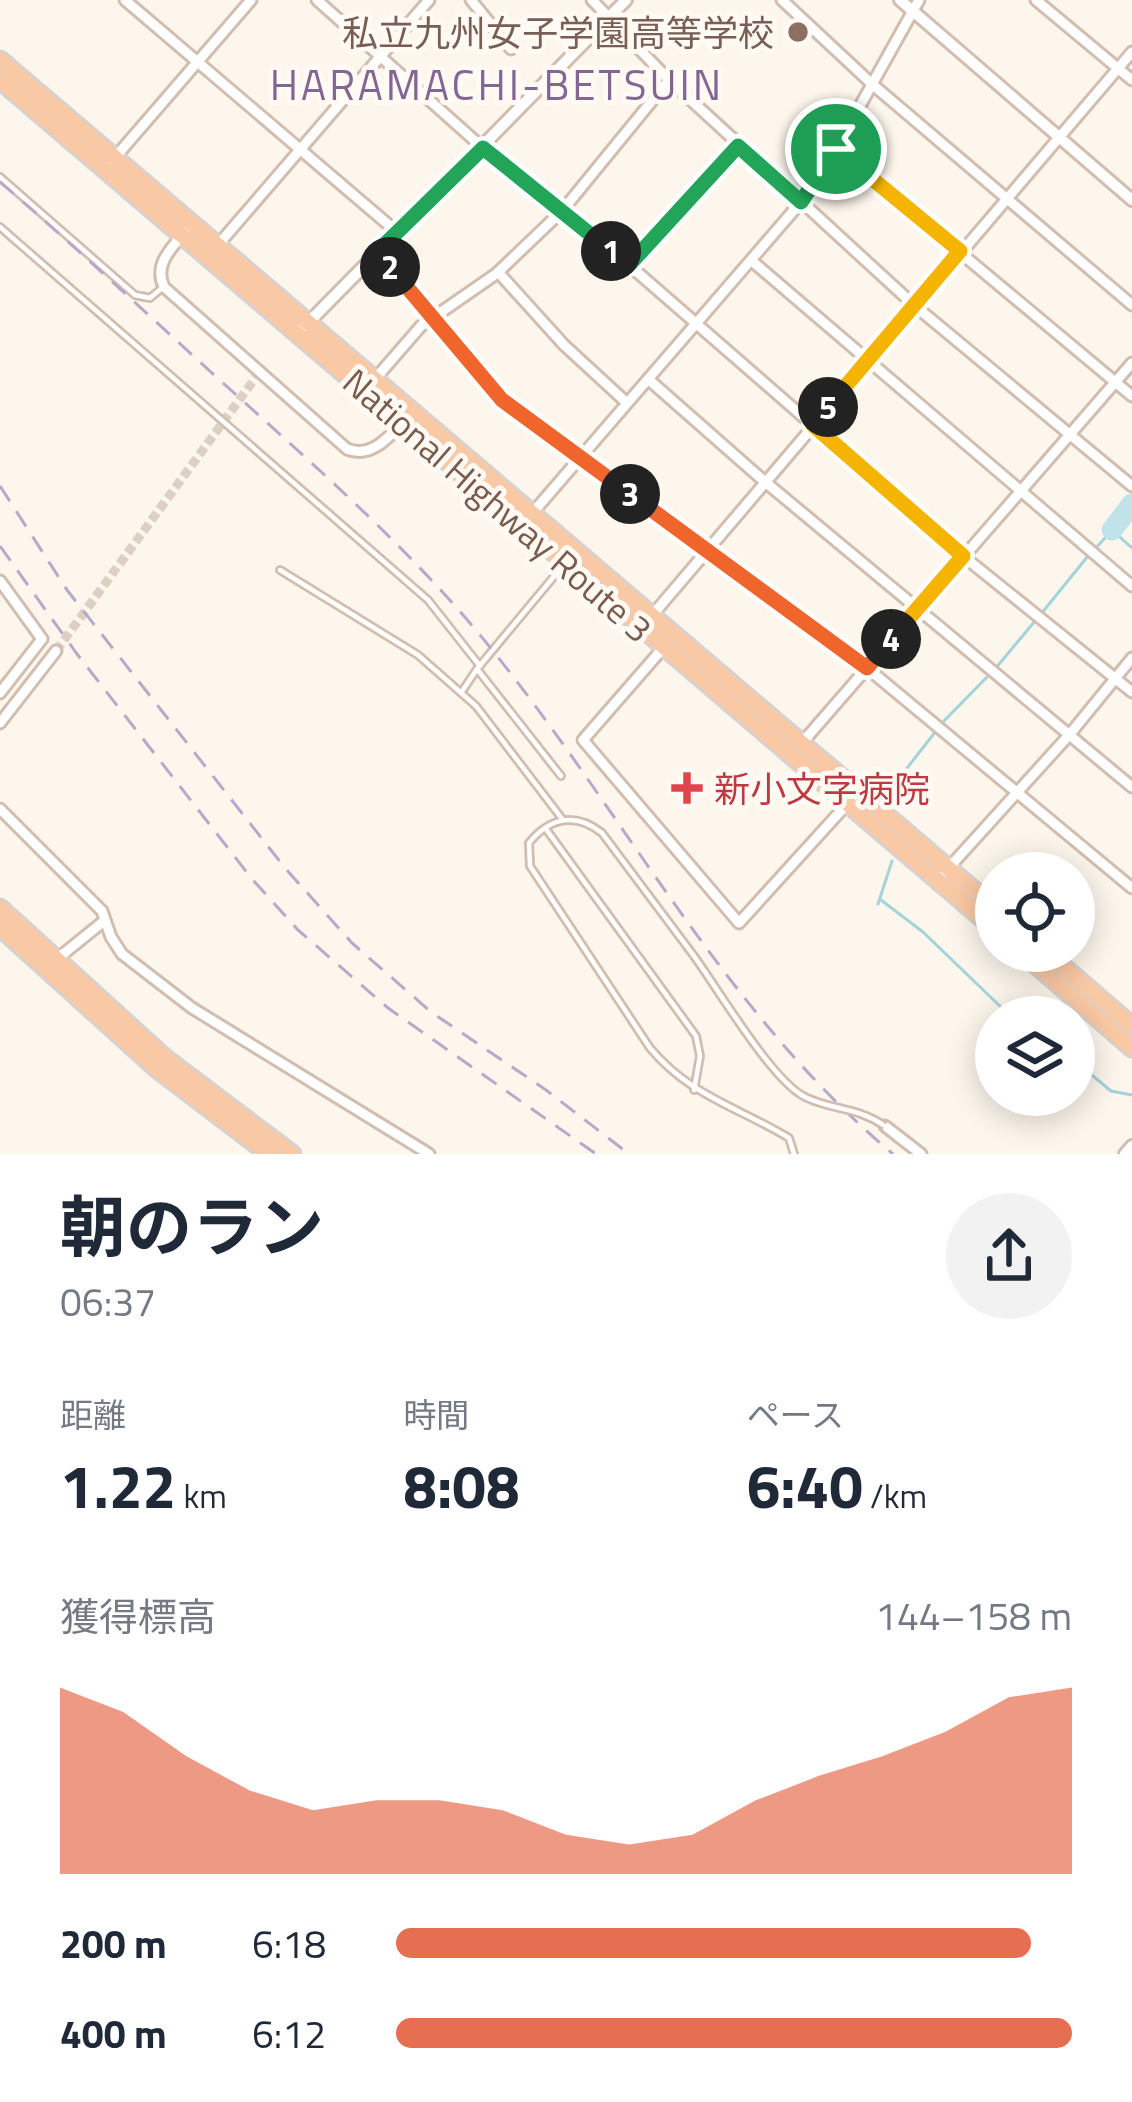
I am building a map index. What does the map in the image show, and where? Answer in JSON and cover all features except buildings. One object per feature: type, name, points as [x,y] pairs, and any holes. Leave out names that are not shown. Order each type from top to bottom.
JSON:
[{"type":"highway","name":"National Highway Route 3","points":[[0,61],[109,164],[943,874],[975,908]]},
{"type":"highway","name":"National Highway Route 3","points":[[0,80],[109,164]]},
{"type":"highway","name":"National Highway Route 3","points":[[187,231],[218,245],[302,329],[374,379],[407,417]]},
{"type":"highway","name":"National Highway Route 3","points":[[527,520],[565,563],[647,622],[664,647],[796,750]]},
{"type":"highway","name":"National Highway Route 3","points":[[943,874],[975,895]]},
{"type":"highway","points":[[0,908],[156,1068],[269,1154]]},
{"type":"highway","points":[[0,927],[292,1154]]},
{"type":"highway","points":[[1044,972],[1132,1048]]},
{"type":"highway","points":[[1069,972],[1132,1026]]},
{"type":"street","points":[[126,0],[397,232]]},
{"type":"street","points":[[109,164],[251,0]]},
{"type":"street","points":[[317,0],[483,148],[629,265],[963,556],[1132,692]]},
{"type":"street","points":[[218,245],[428,0]]},
{"type":"street","points":[[471,0],[511,49]]},
{"type":"street","points":[[592,0],[738,146],[915,306],[1132,487]]},
{"type":"street","points":[[302,329],[626,0]]},
{"type":"street","points":[[782,0],[872,84],[1132,305]]},
{"type":"street","points":[[900,0],[916,6],[1132,200]]},
{"type":"street","points":[[1036,0],[1132,80]]},
{"type":"street","points":[[527,520],[801,202],[916,6]]},
{"type":"street","points":[[647,622],[1132,52]]},
{"type":"street","points":[[374,379],[432,316],[498,272],[562,211],[669,80]]},
{"type":"street","points":[[629,265],[738,146]]},
{"type":"street","points":[[836,149],[1132,396]]},
{"type":"street","points":[[187,231],[161,262],[159,276],[164,287],[346,449],[359,454],[373,450],[407,417]]},
{"type":"street","points":[[377,252],[502,400],[867,668],[1132,888]]},
{"type":"street","points":[[752,261],[1132,586]]},
{"type":"street","points":[[498,272],[564,345],[627,403]]},
{"type":"street","points":[[796,750],[1132,364]]},
{"type":"street","points":[[648,379],[1132,787]]},
{"type":"street","points":[[0,693],[42,639],[2,587]]},
{"type":"street","points":[[664,647],[583,740],[739,923],[853,798]]},
{"type":"street","points":[[0,723],[56,651]]},
{"type":"street","points":[[943,874],[1132,658]]},
{"type":"street","points":[[0,809],[102,910],[122,954],[192,1008],[430,1154]]},
{"type":"street","points":[[51,964],[104,921]]},
{"type":"street","points":[[885,1126],[921,1154]]},
{"type":"street","points":[[1126,1154],[1132,1146]]},
{"type":"lane","points":[[0,177],[135,295],[150,298],[164,287]]},
{"type":"lane","points":[[0,226],[428,600],[561,776]]},
{"type":"lane","points":[[461,693],[565,563]]},
{"type":"lane","points":[[280,569],[418,655],[476,706],[563,820]]},
{"type":"lane","points":[[794,1154],[789,1138],[694,1090],[650,1048],[530,866],[529,843],[546,829],[563,820],[587,821],[602,833],[790,1087],[819,1102],[868,1114],[885,1126]]},
{"type":"lane","points":[[546,829],[696,1036],[700,1056],[694,1090]]},
{"type":"waterway","points":[[1112,530],[1132,504]]},
{"type":"waterway","points":[[1095,549],[1112,530],[1132,548]]},
{"type":"waterway","points":[[1041,614],[1088,556]]},
{"type":"waterway","points":[[995,669],[1035,621]]},
{"type":"waterway","points":[[942,723],[987,677]]},
{"type":"waterway","points":[[897,803],[904,772],[936,731]]},
{"type":"waterway","points":[[878,904],[892,861]]},
{"type":"waterway","points":[[881,900],[923,932],[989,996]]},
{"type":"waterway","points":[[1095,1078],[1111,1091],[1132,1095]]},
{"type":"tunnel","points":[[56,651],[256,377]]},
{"type":"railway","points":[[0,182],[329,479],[431,579],[542,715],[729,978],[779,1040],[893,1154]]},
{"type":"railway","points":[[0,486],[67,590],[285,868],[352,943],[431,1012],[546,1090],[629,1154]]},
{"type":"railway","points":[[0,546],[77,654],[252,879],[298,930],[388,1008],[596,1154]]},
{"type":"place","name":"私立九州女子学園高等学校","points":[[798,32]]},
{"type":"place","name":"新小文字病院","points":[[687,788]]},
{"type":"district","name":"HARAMACHI-BETSUIN","points":[[497,84]]},
{"type":"route","points":[[738,146],[801,202],[836,149],[960,251],[813,425],[963,556],[867,668],[502,400],[377,252],[483,148],[629,265],[738,146]]}]
